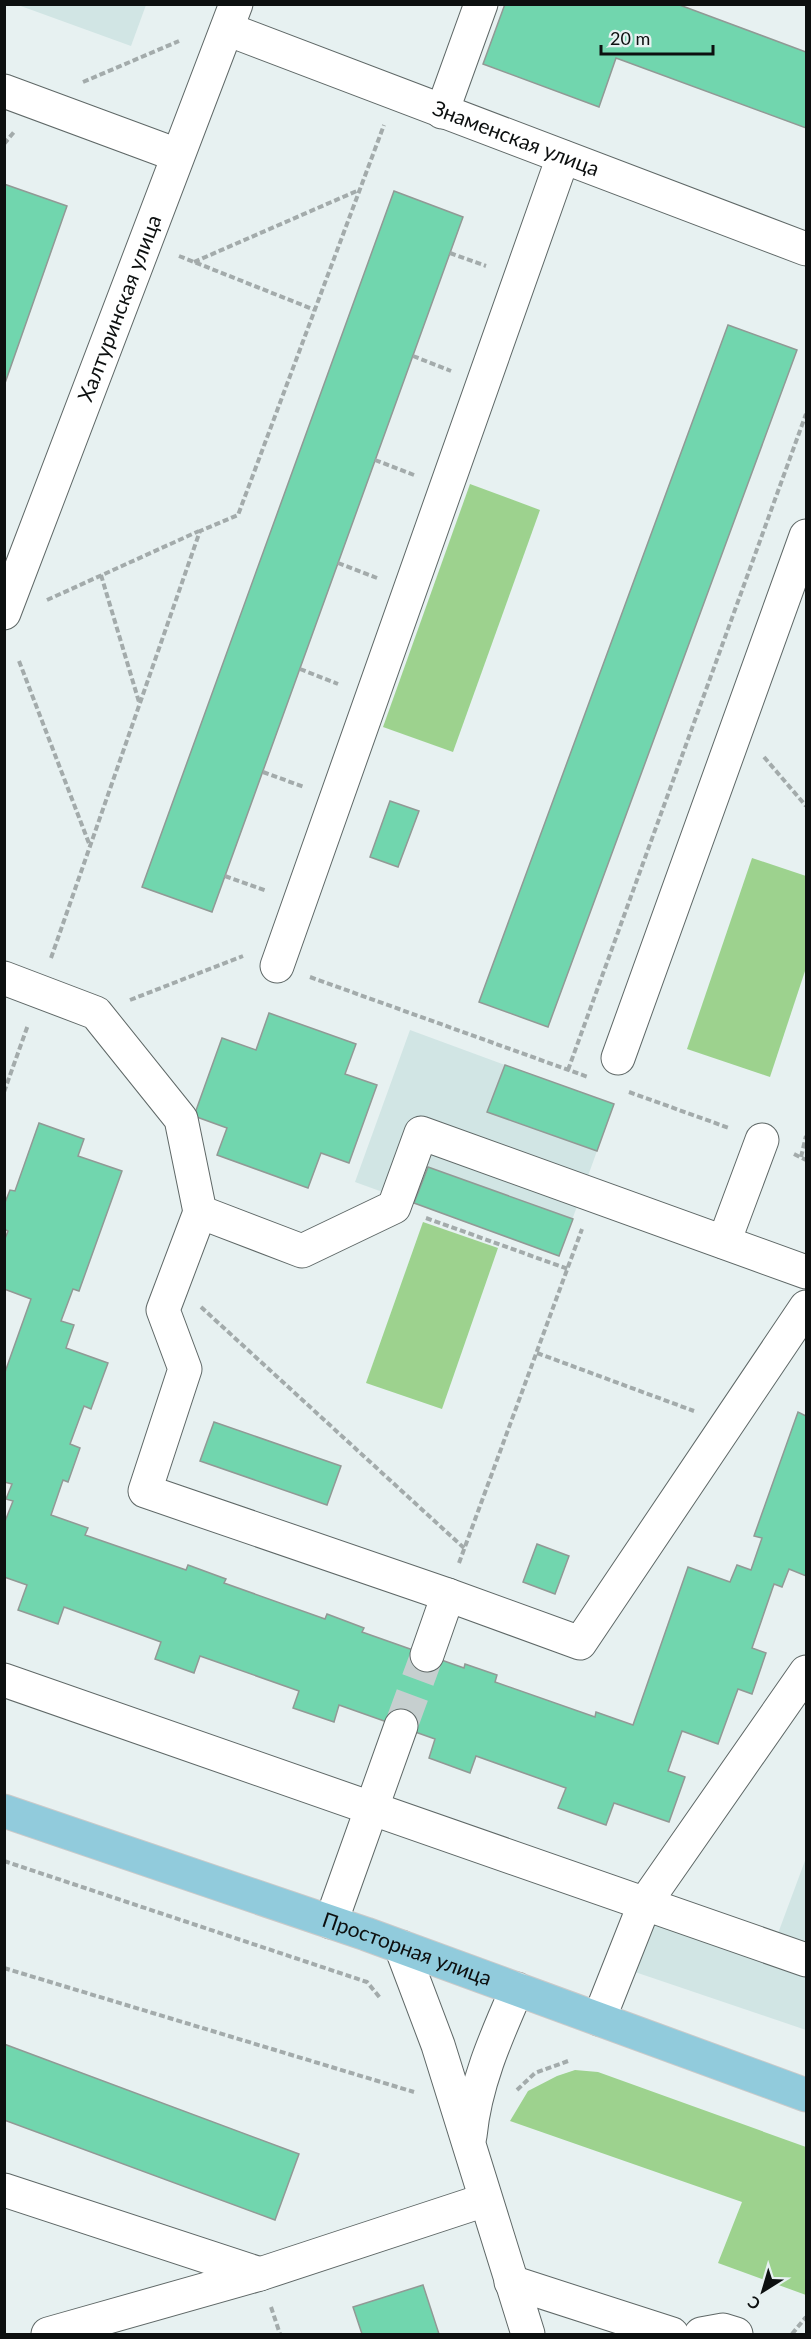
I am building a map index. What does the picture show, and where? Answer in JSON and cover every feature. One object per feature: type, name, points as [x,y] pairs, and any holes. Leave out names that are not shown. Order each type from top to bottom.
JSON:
[{"type":"main road","name":"Просторная улица","points":[[4,1811],[331,1922],[807,2094]]},
{"type":"street","points":[[442,112],[481,4]]},
{"type":"street","name":"Знаменская улица","points":[[231,17],[395,94],[807,249]]},
{"type":"street","name":"Халтуринская улица","points":[[4,613],[231,17]]},
{"type":"street","points":[[4,91],[177,155]]},
{"type":"street","points":[[277,966],[563,157]]},
{"type":"street","points":[[620,1074],[736,726],[807,536]]},
{"type":"street","points":[[4,978],[96,1013],[181,1119],[200,1212],[163,1310],[185,1369],[145,1491],[580,1643],[807,1307]]},
{"type":"street","points":[[200,1212],[302,1251],[394,1207],[421,1133],[807,1272]]},
{"type":"street","points":[[724,1242],[762,1140]]},
{"type":"street","points":[[427,1655],[448,1595]]},
{"type":"street","points":[[599,2019],[645,1903],[807,1672]]},
{"type":"street","points":[[4,1680],[807,1960]]},
{"type":"street","points":[[331,1922],[401,1726]]},
{"type":"street","points":[[401,1947],[438,2045],[528,2334]]},
{"type":"street","points":[[470,2144],[474,2110],[485,2066],[517,1989]]},
{"type":"street","points":[[4,2190],[260,2274]]},
{"type":"street","points":[[48,2334],[260,2274],[485,2199]]},
{"type":"street","points":[[511,2282],[672,2334]]},
{"type":"street","points":[[701,2334],[723,2330],[736,2334]]},
{"type":"path","points":[[35,102],[179,41]]},
{"type":"path","points":[[42,603],[238,516],[395,94]]},
{"type":"path","points":[[194,262],[360,190]]},
{"type":"path","points":[[177,255],[315,310]]},
{"type":"path","points":[[568,1070],[807,414]]},
{"type":"path","points":[[4,1092],[200,531]]},
{"type":"path","points":[[101,575],[140,703]]},
{"type":"path","points":[[19,661],[90,846]]},
{"type":"path","points":[[736,726],[807,806]]},
{"type":"path","points":[[262,772],[336,799]]},
{"type":"path","points":[[225,876],[300,902]]},
{"type":"path","points":[[96,1013],[247,954],[589,1078]]},
{"type":"path","points":[[620,1074],[807,1160]]},
{"type":"path","points":[[801,1157],[807,1136]]},
{"type":"path","points":[[448,1595],[595,1196]]},
{"type":"path","points":[[394,1207],[568,1269]]},
{"type":"path","points":[[173,1282],[464,1548]]},
{"type":"path","points":[[537,1353],[728,1423]]},
{"type":"path","points":[[4,1861],[367,1982],[385,2004]]},
{"type":"path","points":[[4,1968],[415,2092],[411,2081]]},
{"type":"path","points":[[514,2092],[535,2073],[568,2061]]},
{"type":"path","points":[[792,2334],[807,2317]]},
{"type":"shaded area","points":[[18,5],[146,5],[131,46]]},
{"type":"shaded area","points":[[410,1030],[505,1065],[487,1112],[597,1151],[559,1256],[355,1182]]},
{"type":"shaded area","points":[[806,1858],[806,2030],[632,1971],[652,1921],[767,1963]]},
{"type":"green space","points":[[470,484],[540,510],[453,752],[383,727]]},
{"type":"green space","points":[[752,858],[806,876],[806,968],[770,1077],[687,1049]]},
{"type":"green space","points":[[423,1222],[498,1248],[442,1409],[366,1383]]},
{"type":"green space","points":[[575,2070],[598,2072],[806,2147],[806,2295],[718,2263],[742,2202],[510,2121],[528,2091],[557,2076]]},
{"type":"building","points":[[505,4],[677,4],[806,52],[806,128],[616,58],[599,107],[483,64]]},
{"type":"building","points":[[4,184],[67,206],[4,386]]},
{"type":"building","points":[[394,191],[463,217],[212,912],[142,887]]},
{"type":"building","points":[[728,325],[797,350],[548,1027],[479,1002]]},
{"type":"building","points":[[390,801],[419,811],[398,867],[370,857]]},
{"type":"building","points":[[269,1013],[356,1044],[345,1074],[377,1085],[349,1163],[321,1153],[308,1188],[217,1155],[227,1128],[194,1116],[222,1038],[256,1050]]},
{"type":"building","points":[[505,1065],[614,1104],[597,1151],[487,1112]]},
{"type":"building","points":[[39,1123],[84,1139],[78,1156],[122,1171],[79,1291],[73,1289],[61,1321],[74,1325],[66,1348],[108,1363],[91,1409],[84,1406],[70,1444],[80,1448],[68,1482],[63,1480],[51,1515],[88,1528],[85,1535],[186,1570],[188,1565],[226,1579],[224,1583],[325,1619],[327,1614],[364,1628],[362,1632],[464,1668],[465,1664],[497,1675],[495,1682],[595,1717],[596,1712],[633,1725],[688,1567],[730,1582],[737,1565],[751,1570],[762,1538],[754,1536],[798,1412],[806,1416],[806,1576],[789,1569],[782,1587],[774,1584],[752,1648],[766,1653],[752,1694],[738,1689],[718,1744],[682,1731],[668,1771],[685,1777],[669,1822],[614,1803],[606,1825],[558,1808],[566,1788],[476,1756],[470,1773],[429,1758],[435,1739],[339,1705],[334,1722],[293,1708],[299,1691],[200,1656],[194,1673],[155,1659],[161,1642],[64,1607],[58,1624],[18,1610],[27,1585],[4,1577],[4,1524],[13,1501],[6,1499],[12,1484],[4,1482],[4,1375],[31,1299],[4,1289],[4,1241],[8,1231],[4,1229],[4,1205],[10,1190],[15,1191]]},
{"type":"building","points":[[428,1167],[573,1219],[559,1256],[414,1203]]},
{"type":"building","points":[[214,1422],[341,1466],[327,1505],[200,1461]]},
{"type":"building","points":[[537,1544],[569,1556],[555,1594],[523,1582]]},
{"type":"building","points":[[4,2044],[299,2154],[275,2220],[4,2120]]},
{"type":"building","points":[[423,2285],[439,2334],[362,2334],[353,2307]]},
{"type":"tunnel","points":[[401,1726],[427,1655]]}]
